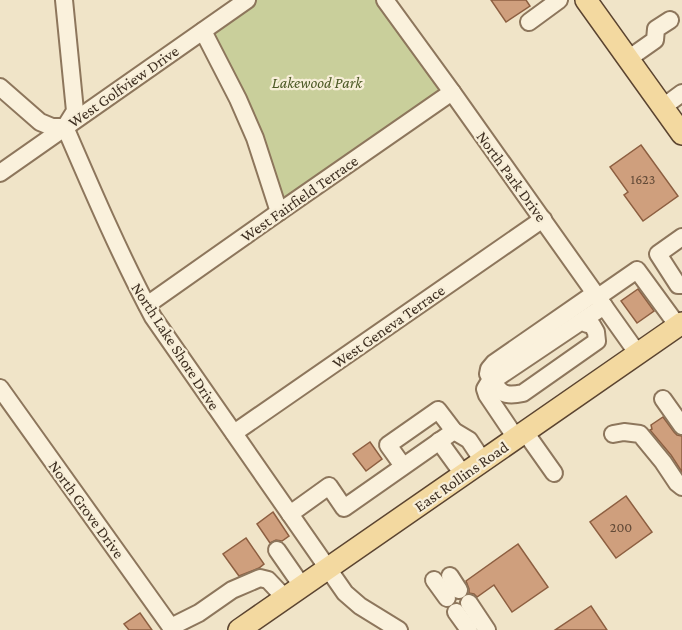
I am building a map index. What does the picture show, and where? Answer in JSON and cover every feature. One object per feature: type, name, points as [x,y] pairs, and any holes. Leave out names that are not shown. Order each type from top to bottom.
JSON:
[{"type":"main road","points":[[586,0],[682,134]]},
{"type":"main road","name":"East Rollins Road","points":[[240,630],[680,324]]},
{"type":"street","points":[[0,87],[40,122],[52,127],[65,127],[75,111],[64,0]]},
{"type":"street","name":"West Golfview Drive","points":[[0,174],[247,0]]},
{"type":"street","name":"North Park Drive","points":[[385,0],[638,354]]},
{"type":"street","points":[[529,22],[555,1]]},
{"type":"street","points":[[628,59],[655,40],[656,29],[670,20]]},
{"type":"street","points":[[203,30],[255,138],[279,212]]},
{"type":"street","name":"West Fairfield Terrace","points":[[147,306],[452,92]]},
{"type":"street","points":[[663,107],[682,93]]},
{"type":"street","name":"North Lake Shore Drive","points":[[65,127],[108,227],[153,317],[345,593],[360,606],[399,630]]},
{"type":"street","name":"West Geneva Terrace","points":[[234,434],[543,219]]},
{"type":"street","points":[[682,237],[658,254],[678,285],[682,285]]},
{"type":"street","points":[[582,323],[590,334],[589,340],[541,373],[532,376],[515,388],[511,395],[504,394],[488,374],[494,363],[599,298],[637,270],[680,324]]},
{"type":"street","points":[[554,473],[487,395],[485,389],[488,384],[582,323],[599,298]]},
{"type":"street","name":"North Grove Drive","points":[[0,388],[172,629]]},
{"type":"street","points":[[663,399],[682,426]]},
{"type":"street","points":[[403,466],[388,445],[438,410],[454,431],[469,440],[483,461]]},
{"type":"street","points":[[290,514],[329,486],[344,508],[454,431]]},
{"type":"street","points":[[613,434],[624,432],[640,434],[682,487]]},
{"type":"street","points":[[440,441],[463,474]]},
{"type":"street","points":[[277,550],[302,586]]},
{"type":"street","points":[[172,629],[232,590],[260,578],[268,580],[285,598]]},
{"type":"street","points":[[453,593],[469,630]]},
{"type":"street","points":[[453,593],[480,630]]},
{"type":"street","points":[[453,593],[487,630]]},
{"type":"green space","name":"Lakewood Park","points":[[257,0],[385,0],[450,88],[285,204],[205,35]]},
{"type":"building","points":[[491,0],[526,0],[530,6],[506,22]]},
{"type":"building","points":[[641,145],[678,196],[643,221],[624,195],[628,192],[610,167]]},
{"type":"building","points":[[638,289],[654,311],[637,323],[621,301]]},
{"type":"building","points":[[663,417],[677,435],[682,436],[682,472],[650,430],[651,425]]},
{"type":"building","points":[[370,442],[382,459],[366,471],[353,454]]},
{"type":"building","points":[[626,496],[652,532],[616,558],[590,522]]},
{"type":"building","points":[[273,512],[289,536],[282,541],[276,540],[270,543],[257,524]]},
{"type":"building","points":[[246,538],[264,564],[239,576],[223,554]]},
{"type":"building","points":[[518,544],[548,587],[512,612],[494,585],[477,597],[469,593],[466,581]]},
{"type":"building","points":[[591,606],[607,630],[555,630]]},
{"type":"building","points":[[140,613],[152,630],[129,630],[124,624]]}]
